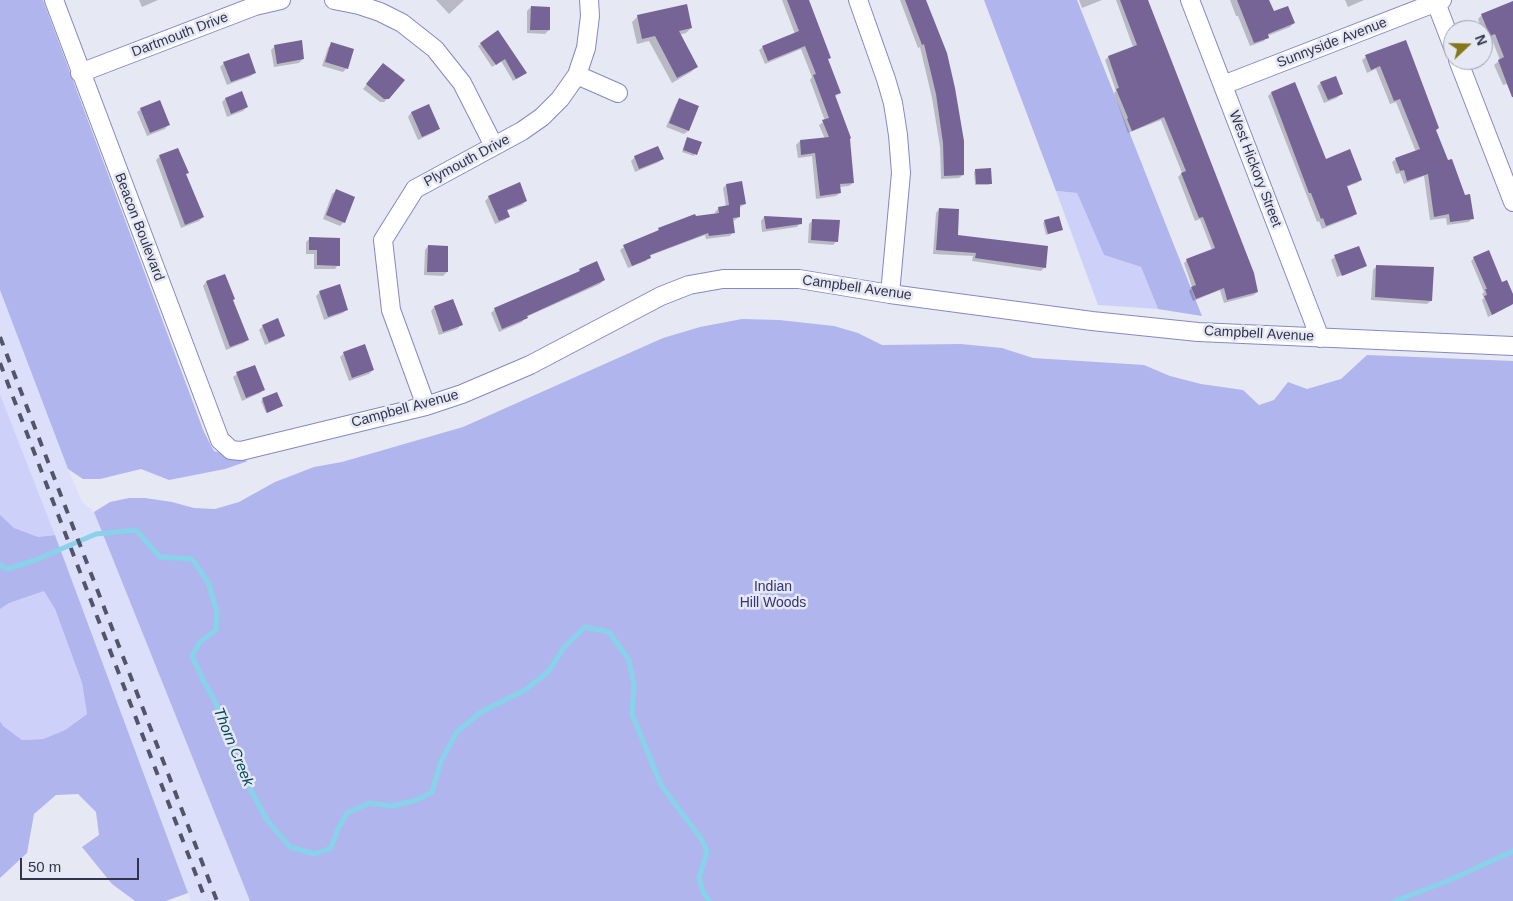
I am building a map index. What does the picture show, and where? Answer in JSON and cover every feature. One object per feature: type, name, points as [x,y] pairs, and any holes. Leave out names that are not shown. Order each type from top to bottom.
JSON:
[{"type":"street","name":"Beacon Boulevard","points":[[54,0],[220,440],[231,450]]},
{"type":"street","name":"Dartmouth Drive","points":[[80,73],[255,6],[280,0]]},
{"type":"street","points":[[334,0],[380,12],[402,23],[435,49],[462,83],[494,146]]},
{"type":"street","name":"Plymouth Drive","points":[[426,406],[391,310],[383,240],[415,189],[522,131],[542,117],[560,99],[577,75],[586,48],[590,16],[589,0]]},
{"type":"street","points":[[858,0],[884,72],[893,103],[898,135],[901,173],[890,294]]},
{"type":"street","name":"West Hickory Street","points":[[1190,0],[1320,338]]},
{"type":"street","points":[[1437,1],[1444,20]]},
{"type":"street","name":"Sunnyside Avenue","points":[[1223,85],[1437,1]]},
{"type":"street","points":[[1462,70],[1513,202]]},
{"type":"street","points":[[577,75],[618,93]]},
{"type":"street","name":"Campbell Avenue","points":[[231,450],[241,451],[426,406],[462,394],[530,365],[660,296],[689,285],[723,278],[799,279],[890,294],[1092,321],[1198,332],[1513,346]]},
{"type":"shaded area","points":[[1056,191],[1077,193],[1104,255],[1141,267],[1158,309],[1098,305]]},
{"type":"shaded area","points":[[0,290],[68,469],[82,502],[94,512],[250,901],[191,901],[55,535],[0,394]]},
{"type":"shaded area","points":[[0,394],[55,535],[38,537],[37,593],[44,590],[55,609],[82,683],[87,714],[65,730],[43,739],[22,740],[2,726],[0,721]]},
{"type":"green space","points":[[0,0],[43,0],[204,432],[214,451],[248,461],[225,469],[169,480],[141,469],[100,479],[83,479],[68,469],[0,290]]},
{"type":"green space","points":[[984,0],[1077,0],[1202,316],[1158,309],[1141,267],[1104,255],[1077,193],[1056,191]]},
{"type":"green space","name":"Indian Hill Woods","points":[[742,319],[779,320],[834,326],[858,333],[882,345],[961,344],[1002,348],[1033,358],[1144,365],[1170,376],[1201,384],[1243,390],[1259,405],[1274,400],[1288,382],[1307,389],[1341,379],[1367,355],[1513,361],[1513,901],[250,901],[94,512],[110,502],[129,498],[145,498],[194,508],[215,509],[239,502],[275,482],[314,467],[342,462],[463,427],[663,338],[700,327]]},
{"type":"green space","points":[[0,515],[14,528],[38,537],[55,535],[188,893],[166,901],[135,901],[112,884],[82,847],[99,835],[96,812],[78,794],[56,795],[34,814],[27,853],[0,878],[0,721],[3,726],[22,740],[43,739],[65,730],[87,714],[82,683],[55,609],[44,591],[9,603],[0,609]]},
{"type":"building","points":[[787,0],[809,0],[831,58],[828,59],[841,93],[835,95],[851,138],[854,183],[840,184],[841,193],[820,196],[815,153],[801,155],[800,140],[829,137],[822,120],[829,118],[813,75],[816,74],[805,46],[768,61],[762,46],[799,31]]},
{"type":"building","points":[[905,0],[926,0],[947,53],[964,141],[964,175],[944,176],[943,143],[936,94],[924,44],[922,45]]},
{"type":"building","points":[[1120,0],[1148,0],[1254,273],[1258,292],[1227,300],[1224,288],[1196,299],[1191,287],[1196,285],[1186,259],[1215,248],[1203,217],[1199,218],[1181,173],[1186,171],[1164,117],[1132,131],[1127,119],[1116,89],[1119,88],[1108,56],[1137,45]]},
{"type":"building","points":[[1237,0],[1269,0],[1274,11],[1288,6],[1295,23],[1268,34],[1269,38],[1254,43]]},
{"type":"building","points":[[1513,1],[1513,97],[1498,60],[1504,57],[1495,34],[1493,35],[1493,20],[1483,20],[1481,14]]},
{"type":"building","points":[[687,4],[692,28],[679,31],[698,67],[677,78],[655,36],[642,39],[637,15]]},
{"type":"building","points":[[531,6],[550,7],[550,30],[530,30]]},
{"type":"building","points":[[498,30],[527,73],[516,79],[505,59],[496,65],[480,43]]},
{"type":"building","points":[[302,40],[304,59],[277,64],[274,45]]},
{"type":"building","points":[[1406,40],[1439,128],[1436,130],[1448,160],[1452,159],[1465,195],[1470,194],[1474,219],[1450,222],[1449,214],[1434,217],[1428,174],[1407,181],[1404,170],[1400,171],[1395,158],[1420,149],[1400,99],[1394,101],[1380,66],[1371,70],[1365,55]]},
{"type":"building","points":[[331,42],[354,49],[348,69],[325,62]]},
{"type":"building","points":[[249,53],[256,73],[231,82],[223,62]]},
{"type":"building","points":[[383,63],[405,80],[389,99],[384,99],[366,84]]},
{"type":"building","points":[[1336,76],[1343,94],[1328,100],[1320,82]]},
{"type":"building","points":[[1295,82],[1326,159],[1350,149],[1362,180],[1347,186],[1357,214],[1326,226],[1323,218],[1321,219],[1311,193],[1309,193],[1271,92]]},
{"type":"building","points":[[242,91],[248,107],[231,114],[225,98]]},
{"type":"building","points":[[679,98],[699,106],[689,131],[669,123]]},
{"type":"building","points":[[160,100],[170,125],[150,133],[140,108]]},
{"type":"building","points":[[429,104],[440,129],[422,137],[411,112]]},
{"type":"building","points":[[687,137],[702,142],[697,155],[683,150]]},
{"type":"building","points":[[658,146],[664,159],[639,169],[634,156]]},
{"type":"building","points":[[178,148],[189,173],[186,174],[204,217],[185,225],[159,155]]},
{"type":"building","points":[[991,168],[992,184],[976,184],[975,169]]},
{"type":"building","points":[[742,181],[746,204],[740,205],[740,217],[733,218],[735,233],[709,236],[708,233],[650,255],[651,258],[632,266],[623,245],[659,230],[658,228],[695,214],[696,216],[719,213],[718,207],[729,205],[726,184]]},
{"type":"building","points":[[520,182],[527,201],[507,210],[510,217],[499,221],[488,196]]},
{"type":"building","points":[[336,189],[355,197],[345,223],[326,215]]},
{"type":"building","points":[[939,208],[959,209],[958,235],[1048,246],[1046,268],[975,258],[976,253],[936,250]]},
{"type":"building","points":[[764,216],[802,218],[802,224],[766,229]]},
{"type":"building","points":[[1059,216],[1063,230],[1048,234],[1044,220]]},
{"type":"building","points":[[812,219],[840,220],[838,242],[811,240]]},
{"type":"building","points":[[309,237],[340,238],[340,266],[317,265],[317,250],[309,250]]},
{"type":"building","points":[[428,245],[448,246],[448,272],[427,272]]},
{"type":"building","points":[[1359,246],[1367,266],[1342,276],[1334,255]]},
{"type":"building","points":[[1489,250],[1502,282],[1507,280],[1513,294],[1513,304],[1492,315],[1484,296],[1487,295],[1485,289],[1487,289],[1473,257]]},
{"type":"building","points":[[597,261],[605,280],[502,329],[494,308],[580,271],[579,269]]},
{"type":"building","points":[[1376,265],[1434,267],[1432,301],[1375,297]]},
{"type":"building","points":[[225,274],[249,340],[230,347],[206,281]]},
{"type":"building","points":[[340,284],[348,310],[328,317],[319,291]]},
{"type":"building","points":[[453,299],[463,325],[443,332],[434,306]]},
{"type":"building","points":[[278,318],[285,336],[269,342],[262,325]]},
{"type":"building","points":[[365,344],[374,370],[352,378],[343,352]]},
{"type":"building","points":[[255,365],[265,390],[246,398],[236,372]]},
{"type":"building","points":[[277,392],[283,406],[267,413],[262,398]]},
{"type":"waterway","name":"Thorn Creek","points":[[0,565],[7,569],[33,561],[96,534],[136,530],[160,557],[192,559],[208,582],[217,612],[216,630],[200,642],[192,656],[215,701],[239,769],[267,820],[290,847],[315,854],[331,848],[338,829],[347,813],[369,803],[392,806],[417,800],[432,792],[441,761],[457,732],[481,712],[525,690],[548,672],[565,646],[585,627],[609,632],[629,660],[634,685],[632,714],[661,785],[702,840],[707,851],[699,878],[703,892],[709,901]]},
{"type":"waterway","name":"Thorn Creek","points":[[1395,901],[1450,880],[1513,851]]},
{"type":"railway","points":[[0,337],[217,901]]},
{"type":"railway","points":[[0,363],[206,901]]}]
